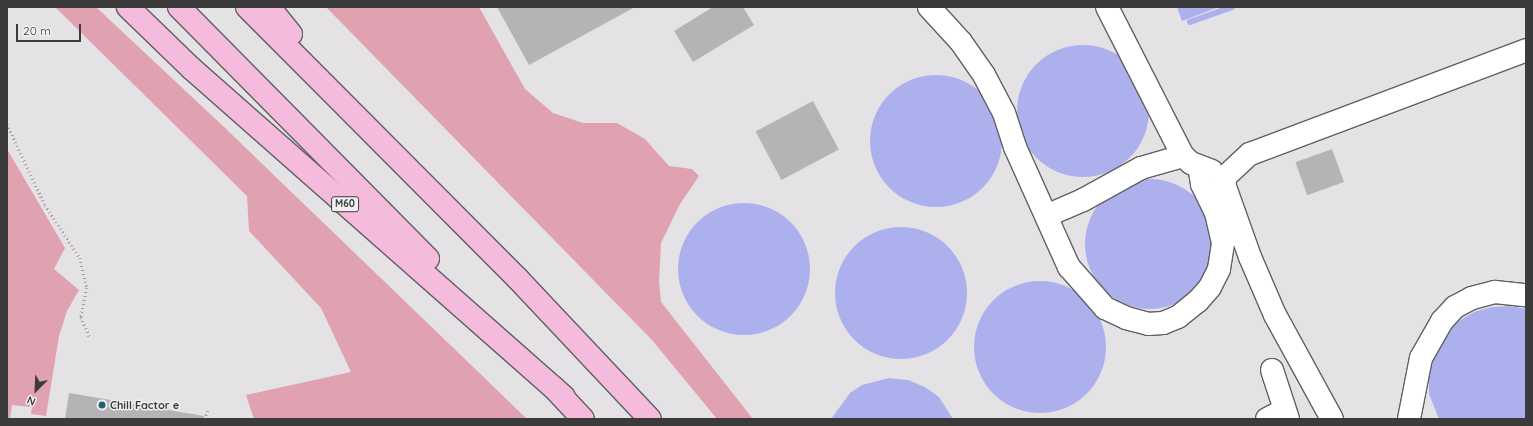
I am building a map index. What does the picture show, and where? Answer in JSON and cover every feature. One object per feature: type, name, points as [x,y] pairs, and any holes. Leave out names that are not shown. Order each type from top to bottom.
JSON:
[{"type":"highway","name":"M60","points":[[128,7],[191,68],[564,397]]},
{"type":"highway","name":"M60","points":[[179,7],[564,397],[583,419]]},
{"type":"highway","points":[[247,7],[518,279],[650,419]]},
{"type":"highway","points":[[269,7],[359,121]]},
{"type":"lane","points":[[929,7],[961,42],[984,76],[1004,113],[1014,147],[1069,267],[1095,299],[1105,308],[1126,318],[1148,324],[1163,323],[1178,317],[1198,301],[1210,287],[1219,269],[1223,243],[1220,225],[1216,213],[1205,195],[1191,161],[1108,7]]},
{"type":"lane","points":[[1332,419],[1272,308],[1250,257],[1224,184],[1226,176],[1250,154],[1526,50]]},
{"type":"lane","points":[[1046,216],[1083,200],[1141,168],[1191,161],[1226,176]]},
{"type":"lane","points":[[1409,419],[1421,358],[1442,321],[1455,307],[1472,298],[1495,292],[1526,295]]},
{"type":"lane","points":[[1272,370],[1280,416]]},
{"type":"path","points":[[7,124],[45,205],[80,258],[87,288],[81,317],[89,336]]},
{"type":"path","points":[[204,419],[208,410]]},
{"type":"shaded area","points":[[55,7],[96,7],[224,127],[527,419],[254,419],[246,395],[351,372],[321,308],[249,231],[247,196]]},
{"type":"shaded area","points":[[326,7],[479,7],[525,89],[553,113],[583,123],[617,123],[645,139],[669,166],[692,169],[699,176],[680,204],[661,243],[659,281],[661,302],[753,419],[717,419],[652,340]]},
{"type":"shaded area","points":[[7,149],[65,248],[54,269],[79,290],[67,311],[59,336],[46,416],[31,414],[32,407],[12,405],[10,419],[7,419]]},
{"type":"water","points":[[1177,7],[1219,7],[1182,21]]},
{"type":"water","points":[[1083,45],[1108,50],[1125,60],[1134,69],[1144,86],[1149,111],[1144,136],[1134,153],[1125,162],[1108,172],[1083,177],[1058,172],[1041,162],[1032,153],[1022,136],[1017,111],[1022,86],[1032,69],[1041,60],[1058,50]]},
{"type":"water","points":[[942,75],[961,80],[973,86],[983,94],[991,104],[997,116],[1001,128],[1001,154],[997,166],[991,178],[983,188],[973,196],[961,202],[949,206],[930,207],[911,202],[899,196],[889,188],[881,178],[875,166],[871,154],[870,135],[875,116],[881,104],[889,94],[899,86],[911,80],[923,76]]},
{"type":"water","points":[[1156,179],[1181,186],[1196,198],[1208,213],[1214,231],[1214,257],[1208,275],[1196,290],[1181,302],[1163,308],[1144,309],[1119,302],[1104,290],[1092,275],[1086,257],[1085,238],[1092,213],[1104,198],[1119,186],[1137,180]]},
{"type":"water","points":[[750,203],[769,208],[781,214],[791,222],[799,232],[805,244],[809,256],[809,282],[805,294],[799,306],[791,316],[781,324],[769,330],[757,334],[738,335],[719,330],[707,324],[697,316],[689,306],[683,294],[679,282],[678,263],[683,244],[689,232],[697,222],[707,214],[719,208],[731,204]]},
{"type":"water","points":[[907,227],[926,232],[938,238],[948,246],[956,256],[962,268],[966,280],[966,306],[962,318],[956,330],[948,340],[938,348],[926,354],[914,358],[895,359],[876,354],[864,348],[854,340],[846,330],[840,318],[836,306],[835,287],[840,268],[846,256],[854,246],[864,238],[876,232],[888,228]]},
{"type":"water","points":[[1046,281],[1065,286],[1077,292],[1087,300],[1095,310],[1101,322],[1105,334],[1105,360],[1101,372],[1095,384],[1087,394],[1077,402],[1065,408],[1053,412],[1034,413],[1015,408],[1003,402],[993,394],[985,384],[979,372],[975,360],[974,341],[979,322],[985,310],[993,300],[1003,292],[1015,286],[1027,282]]},
{"type":"water","points":[[1510,306],[1526,309],[1526,419],[1439,419],[1429,394],[1429,372],[1434,352],[1444,334],[1457,322],[1474,312],[1491,307]]},
{"type":"water","points":[[889,378],[908,380],[925,387],[939,397],[953,419],[831,419],[850,393],[862,385]]},
{"type":"building","points":[[497,7],[635,7],[529,65]]},
{"type":"building","points":[[713,7],[743,7],[754,25],[693,62],[674,31]]},
{"type":"building","points":[[813,101],[839,150],[781,180],[756,132]]},
{"type":"building","points":[[1332,149],[1344,182],[1307,195],[1295,162]]},
{"type":"building","name":"Chill Factor e","points":[[69,393],[204,416],[203,419],[65,419]]},
{"type":"waterway","points":[[1190,22],[1232,7]]},
{"type":"place","name":"Chill Factor e","points":[[102,405]]}]
